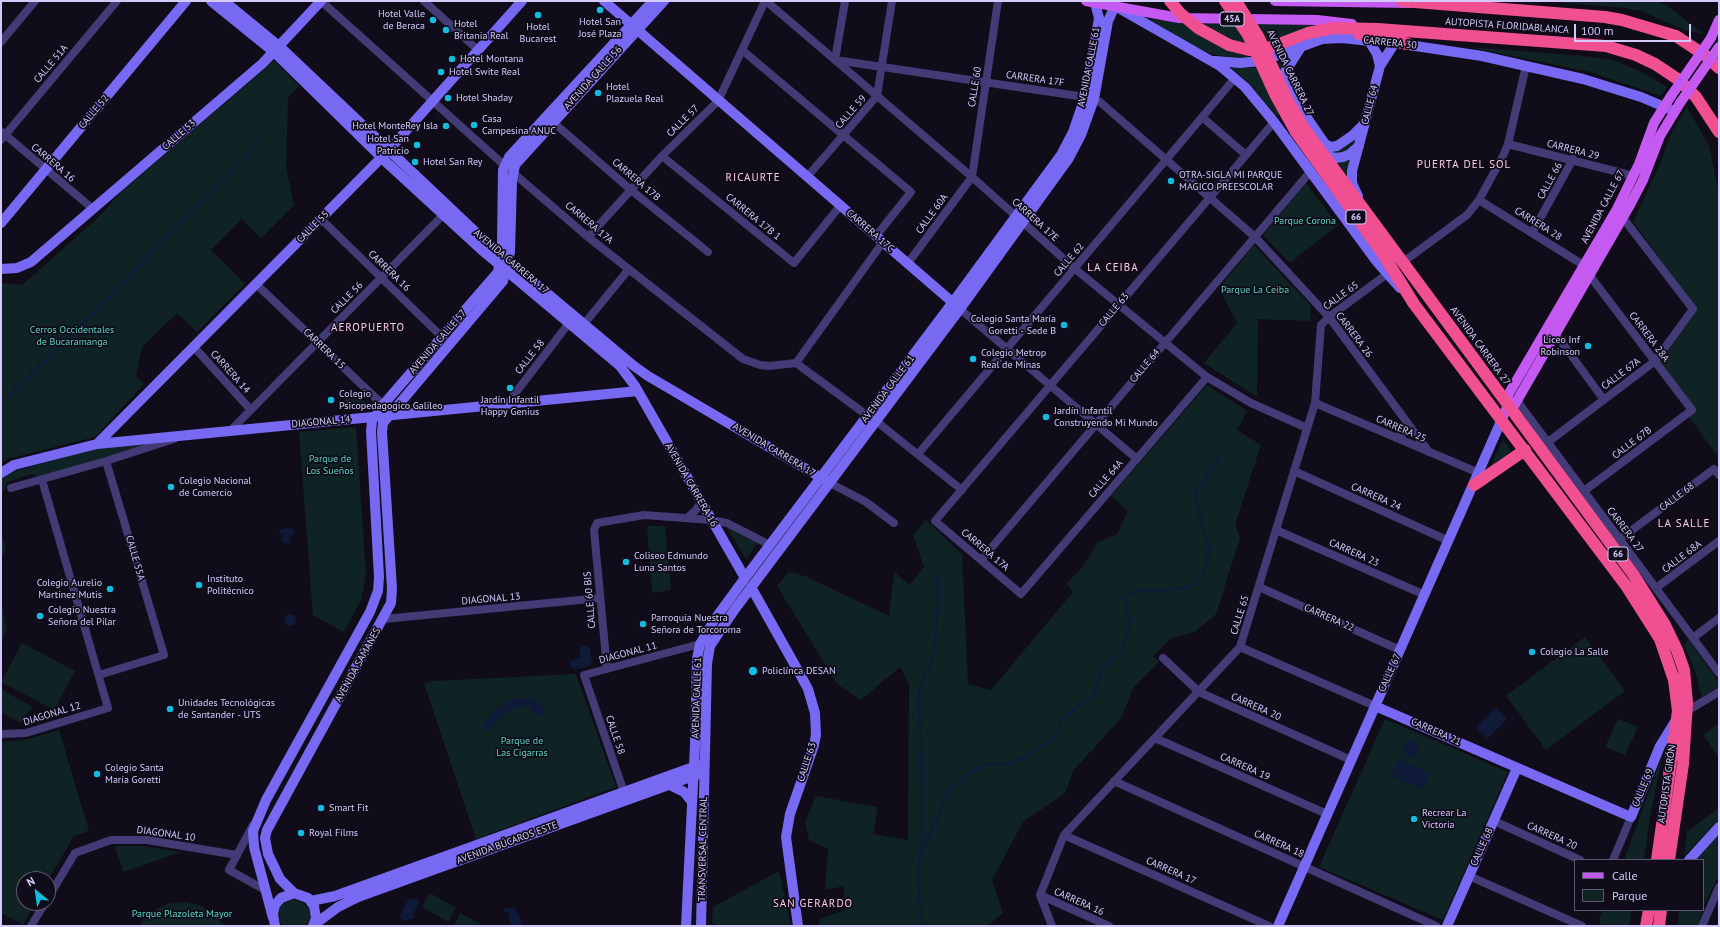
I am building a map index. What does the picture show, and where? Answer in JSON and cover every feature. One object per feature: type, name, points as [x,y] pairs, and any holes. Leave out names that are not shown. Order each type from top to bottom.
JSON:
[{"type":"highway","points":[[1170,1],[1180,13],[1198,28],[1229,45],[1249,50],[1263,50],[1308,33],[1332,28],[1408,44]]},
{"type":"highway","name":"AVENIDA CARRERA 27","points":[[1225,1],[1248,35],[1275,94],[1383,254],[1414,304],[1617,572],[1655,630],[1666,653],[1682,714]]},
{"type":"highway","name":"AVENIDA CARRERA 27","points":[[1236,1],[1260,38],[1300,130],[1322,155],[1403,262],[1633,574],[1659,613],[1677,650],[1684,670],[1686,686],[1682,714]]},
{"type":"highway","name":"AUTOPISTA FLORIDABLANCA","points":[[1408,2],[1605,17],[1622,20],[1676,36],[1706,56],[1719,68]]},
{"type":"highway","name":"AUTOPISTA FLORIDABLANCA","points":[[1332,28],[1378,29],[1594,44],[1618,49],[1655,64],[1679,80],[1696,97],[1719,132]]},
{"type":"highway","points":[[1474,485],[1525,450]]},
{"type":"highway","name":"AUTOPISTA GIRÓN","points":[[1657,859],[1682,714]]},
{"type":"highway","name":"AUTOPISTA GIRÓN","points":[[1669,859],[1683,764],[1682,714]]},
{"type":"highway","points":[[1646,926],[1649,911]]},
{"type":"highway","points":[[1659,926],[1661,911]]},
{"type":"main road","name":"CALLE 52","points":[[1,223],[186,1]]},
{"type":"main road","name":"AVENIDA CARRERA 17","points":[[211,1],[277,49]]},
{"type":"main road","name":"AVENIDA CARRERA 17","points":[[224,1],[277,49],[385,154],[444,214],[504,263],[584,324],[648,376],[825,480]]},
{"type":"main road","name":"CALLE 53","points":[[1,269],[17,268],[31,262],[277,49],[321,1]]},
{"type":"main road","name":"CALLE 55","points":[[97,444],[385,154],[522,1]]},
{"type":"main road","name":"CARRERA 17C","points":[[604,1],[957,306]]},
{"type":"main road","name":"AVENIDA CALLE 56","points":[[504,263],[513,172],[517,162],[634,28],[653,1]]},
{"type":"main road","name":"AVENIDA CALLE 56","points":[[504,165],[508,157],[634,28],[664,1]]},
{"type":"main road","points":[[1275,1],[1408,2]]},
{"type":"main road","name":"45A","points":[[1090,2],[1179,18],[1317,20],[1378,29]]},
{"type":"main road","name":"AVENIDA CALLE 61","points":[[1090,2],[1099,18],[1090,98]]},
{"type":"main road","name":"AVENIDA CALLE 61","points":[[705,768],[708,651],[713,639],[825,480],[1020,220],[1061,155],[1090,98],[1108,21],[1115,6]]},
{"type":"main road","name":"CARRERA 30","points":[[1115,6],[1210,60],[1240,63],[1262,61],[1278,57],[1317,40],[1332,38],[1408,44],[1476,55],[1599,83],[1664,107],[1677,107]]},
{"type":"main road","name":"AVENIDA CALLE 67","points":[[1502,419],[1508,405],[1508,395],[1585,266],[1634,176],[1652,129],[1671,96],[1711,38],[1719,20]]},
{"type":"main road","points":[[1369,41],[1377,54],[1380,66]]},
{"type":"main road","name":"CALLE 64","points":[[1373,222],[1352,183],[1352,171],[1380,66],[1394,44]]},
{"type":"main road","points":[[1302,46],[1285,72],[1285,84],[1298,106],[1325,144],[1330,147],[1341,144],[1366,123]]},
{"type":"main road","points":[[1508,405],[1515,404],[1623,218],[1643,180],[1660,136],[1677,107],[1719,47]]},
{"type":"main road","name":"AVENIDA CARRERA 27","points":[[1210,60],[1235,78],[1255,98],[1387,274],[1414,304]]},
{"type":"main road","name":"CALLE 63","points":[[1274,122],[1298,106]]},
{"type":"main road","points":[[1322,155],[1336,158],[1343,157],[1350,154],[1360,144]]},
{"type":"main road","name":"AVENIDA CARRERA 17","points":[[385,154],[569,323],[620,366],[636,389]]},
{"type":"main road","points":[[504,165],[504,263]]},
{"type":"main road","name":"AVENIDA CALLE 57","points":[[374,417],[496,276],[504,263]]},
{"type":"main road","name":"AVENIDA CALLE 57","points":[[388,415],[499,287],[504,263]]},
{"type":"main road","points":[[636,389],[640,379],[648,376]]},
{"type":"main road","name":"DIAGONAL 14","points":[[186,435],[507,404],[636,389]]},
{"type":"main road","name":"AVENIDA CARRERA 16","points":[[636,389],[745,578]]},
{"type":"main road","name":"AVENIDA SAMANES","points":[[294,893],[280,879],[268,854],[265,838],[267,830],[391,603],[392,589],[382,432],[383,423],[388,415]]},
{"type":"main road","name":"AVENIDA SAMANES","points":[[274,922],[253,839],[253,831],[260,812],[376,597],[379,577],[371,431],[374,417]]},
{"type":"main road","name":"CALLE 67","points":[[1278,926],[1502,419]]},
{"type":"main road","points":[[1,473],[14,465],[97,444],[186,435]]},
{"type":"main road","name":"AVENIDA CALLE 61","points":[[694,771],[697,659],[700,644],[715,619],[770,545],[825,480]]},
{"type":"main road","name":"CALLE 63","points":[[751,587],[808,689],[815,713],[816,730],[814,745],[790,814],[786,837],[798,926]]},
{"type":"main road","name":"CARRERA 21","points":[[1375,706],[1631,817]]},
{"type":"main road","name":"CALLE 69","points":[[1631,817],[1660,746],[1682,714]]},
{"type":"main road","name":"AVENIDA BÚCAROS ESTE","points":[[314,925],[338,907],[358,897],[625,796],[705,768]]},
{"type":"main road","name":"TRANSVERSAL CENTRAL","points":[[701,926],[705,768]]},
{"type":"main road","name":"CALLE 68","points":[[1447,926],[1517,768]]},
{"type":"main road","name":"AVENIDA BÚCAROS ESTE","points":[[311,901],[335,896],[625,796],[670,785],[694,771]]},
{"type":"main road","name":"TRANSVERSAL CENTRAL","points":[[686,926],[694,771]]},
{"type":"main road","points":[[670,785],[684,792],[692,802]]},
{"type":"main road","points":[[1690,859],[1719,827]]},
{"type":"main road","points":[[274,922],[273,909],[277,902],[285,896],[294,893],[301,894],[311,901],[316,911],[314,925]]},
{"type":"street","points":[[1,42],[35,1]]},
{"type":"street","name":"CALLE 51A","points":[[2,136],[117,1]]},
{"type":"street","name":"CARRERA 17A","points":[[321,1],[504,165],[588,237],[744,359],[760,365],[769,366],[796,363]]},
{"type":"street","points":[[424,1],[478,50]]},
{"type":"street","name":"CALLE 57","points":[[588,237],[662,156],[718,101],[766,1]]},
{"type":"street","name":"CARRERA 17E","points":[[766,1],[972,177],[1074,268],[1207,377],[1251,403],[1307,428]]},
{"type":"street","points":[[835,60],[845,1]]},
{"type":"street","name":"CALLE 59","points":[[807,177],[877,96],[892,1]]},
{"type":"street","name":"CALLE 60","points":[[972,177],[998,1]]},
{"type":"street","points":[[742,50],[911,192],[796,363],[872,418],[962,490]]},
{"type":"street","name":"CARRERA 17F","points":[[835,60],[1090,98],[1100,102],[1255,237]]},
{"type":"street","points":[[1403,262],[1466,215],[1479,200],[1508,144],[1526,66]]},
{"type":"street","name":"CALLE 62","points":[[918,454],[1235,78]]},
{"type":"street","points":[[1202,117],[1246,155]]},
{"type":"street","name":"CARRERA 17B","points":[[553,122],[631,190],[708,252]]},
{"type":"street","name":"CALLE 63","points":[[935,521],[1274,122]]},
{"type":"street","name":"CARRERA 16","points":[[2,136],[46,169],[93,209]]},
{"type":"street","name":"CARRERA 29","points":[[1508,144],[1574,159],[1634,176]]},
{"type":"street","name":"CARRERA 17B 1","points":[[662,156],[794,263],[840,206]]},
{"type":"street","name":"CALLE 66","points":[[1532,233],[1574,159]]},
{"type":"street","name":"CALLE 64","points":[[981,560],[1310,172]]},
{"type":"street","name":"CALLE 60A","points":[[908,263],[972,177]]},
{"type":"street","name":"CARRERA 28","points":[[1479,200],[1585,266]]},
{"type":"street","name":"CALLE 56","points":[[230,431],[444,214]]},
{"type":"street","name":"CALLE 67A","points":[[1548,442],[1655,362],[1693,309],[1623,218]]},
{"type":"street","name":"CARRERA 16","points":[[321,219],[442,337]]},
{"type":"street","name":"CARRERA 26","points":[[1255,237],[1329,317],[1429,452]]},
{"type":"street","points":[[584,324],[629,268]]},
{"type":"street","name":"CALLE 65","points":[[1040,895],[1064,835],[1240,647],[1315,403],[1321,325],[1329,317],[1387,274]]},
{"type":"street","name":"CARRERA 28A","points":[[1590,276],[1692,410]]},
{"type":"street","name":"CARRERA 15","points":[[256,284],[383,405],[388,415]]},
{"type":"street","name":"CARRERA 17C","points":[[957,306],[1137,459]]},
{"type":"street","name":"CALLE 58","points":[[507,404],[569,323]]},
{"type":"street","points":[[1550,325],[1604,400]]},
{"type":"street","name":"CARRERA 14","points":[[194,347],[251,410]]},
{"type":"street","name":"CALLE 64A","points":[[1021,594],[1207,377]]},
{"type":"street","name":"CARRERA 27","points":[[1519,397],[1521,406],[1719,673]]},
{"type":"street","name":"CARRERA 25","points":[[1315,403],[1479,474]]},
{"type":"street","name":"CALLE 67B","points":[[1584,491],[1692,410]]},
{"type":"street","points":[[1396,438],[1404,433],[1409,425]]},
{"type":"street","name":"DIAGONAL 14","points":[[11,488],[106,461],[186,435]]},
{"type":"street","name":"CALLE 55A","points":[[99,675],[164,655],[106,461]]},
{"type":"street","name":"CARRERA 24","points":[[1294,471],[1449,541]]},
{"type":"street","name":"CALLE 68","points":[[1620,539],[1717,472]]},
{"type":"street","points":[[42,480],[99,675]]},
{"type":"street","points":[[825,480],[866,502],[894,524]]},
{"type":"street","points":[[687,518],[696,510],[701,502]]},
{"type":"street","name":"CALLE 60 BIS","points":[[606,669],[594,530],[597,523],[601,521],[640,516],[687,518]]},
{"type":"street","points":[[687,518],[727,523],[770,545]]},
{"type":"street","name":"CARRERA 17A","points":[[935,521],[1021,594]]},
{"type":"street","name":"CARRERA 23","points":[[1276,530],[1425,595]]},
{"type":"street","name":"CALLE 68A","points":[[1656,588],[1719,541]]},
{"type":"street","name":"CARRERA 22","points":[[1259,587],[1400,650]]},
{"type":"street","name":"DIAGONAL 13","points":[[384,618],[600,598]]},
{"type":"street","points":[[1693,638],[1719,618]]},
{"type":"street","name":"DIAGONAL 11","points":[[584,675],[700,644]]},
{"type":"street","name":"CARRERA 21","points":[[1240,647],[1375,706]]},
{"type":"street","name":"CARRERA 20","points":[[1163,658],[1198,692],[1351,760]]},
{"type":"street","name":"DIAGONAL 12","points":[[1,734],[26,733],[108,708],[99,675]]},
{"type":"street","name":"CALLE 58","points":[[584,675],[625,796]]},
{"type":"street","points":[[1682,714],[1719,692]]},
{"type":"street","name":"CARRERA 19","points":[[1155,738],[1327,814]]},
{"type":"street","name":"CARRERA 18","points":[[1114,781],[1436,926]]},
{"type":"street","name":"AVENIDA SAMANES","points":[[260,812],[229,870],[265,890]]},
{"type":"street","name":"CALLE 69","points":[[1613,859],[1631,817]]},
{"type":"street","name":"CARRERA 20","points":[[1494,821],[1578,859]]},
{"type":"street","name":"CARRERA 17","points":[[1064,835],[1269,926]]},
{"type":"street","name":"DIAGONAL 10","points":[[56,885],[75,854],[111,840],[147,840],[237,855]]},
{"type":"street","points":[[1469,876],[1582,926]]},
{"type":"street","points":[[1702,926],[1719,888]]},
{"type":"street","points":[[1040,895],[1052,926]]},
{"type":"street","name":"CARRERA 16","points":[[1040,895],[1109,926]]},
{"type":"street","points":[[31,926],[40,911]]},
{"type":"green space","points":[[1544,1],[1654,1],[1666,5],[1704,34],[1684,30],[1641,11],[1625,8]]},
{"type":"green space","points":[[1149,19],[1204,24],[1292,23],[1314,26],[1282,39],[1231,51],[1250,57],[1238,59],[1212,54],[1194,46]]},
{"type":"green space","points":[[1469,47],[1584,56],[1613,60],[1642,72],[1667,87],[1661,96],[1590,72]]},
{"type":"green space","points":[[1288,59],[1283,67],[1293,105],[1276,116],[1247,81],[1231,68],[1266,68]]},
{"type":"green space","name":"Cerros Occidentales de Bucaramanga","points":[[274,61],[299,86],[288,98],[286,167],[294,205],[261,238],[242,219],[211,250],[245,284],[197,332],[177,313],[142,347],[136,376],[144,384],[95,437],[7,459],[1,462],[1,283],[22,285],[101,215],[120,193]]},
{"type":"green space","points":[[1687,107],[1709,146],[1719,193],[1719,467],[1717,455],[1689,417],[1696,411],[1659,361],[1697,309],[1633,222],[1660,164],[1672,131]]},
{"type":"green space","points":[[1359,133],[1357,143],[1351,148],[1339,154],[1329,151]]},
{"type":"green space","points":[[1353,157],[1347,173],[1347,180],[1334,163],[1341,163]]},
{"type":"green space","name":"Parque Corona","points":[[1306,183],[1338,225],[1290,263],[1263,235]]},
{"type":"green space","name":"Parque La Ceiba","points":[[1254,245],[1311,306],[1310,321],[1258,319],[1257,397],[1204,363],[1237,323],[1219,288]]},
{"type":"green space","points":[[1207,385],[1247,411],[1237,430],[1261,445],[1235,524],[1240,538],[1216,614],[1195,632],[1171,638],[1153,656],[1159,662],[1133,688],[1121,718],[1073,771],[1065,793],[1023,822],[992,880],[1003,913],[987,926],[820,926],[819,919],[845,910],[844,886],[825,890],[828,849],[809,840],[805,822],[816,796],[878,807],[873,834],[908,840],[909,684],[900,667],[861,700],[837,684],[777,586],[789,572],[805,576],[889,616],[894,572],[910,585],[924,567],[913,535],[926,520],[962,554],[968,684],[991,690],[1073,592],[1066,584],[1082,568],[1097,543],[1117,534],[1128,511],[1111,496]]},
{"type":"green space","points":[[353,390],[367,404],[339,407]]},
{"type":"green space","name":"Parque de Los Sueños","points":[[356,427],[366,575],[361,600],[344,632],[313,615],[299,432]]},
{"type":"green space","points":[[1503,439],[1511,451],[1490,467]]},
{"type":"green space","points":[[154,442],[39,477],[31,474],[8,482],[1,496],[1,478],[12,472],[97,448]]},
{"type":"green space","points":[[647,526],[665,526],[671,590],[652,593]]},
{"type":"green space","points":[[727,528],[757,543],[746,560],[746,559]]},
{"type":"green space","points":[[1,531],[6,549],[1,558]]},
{"type":"green space","points":[[1,602],[7,629],[1,644]]},
{"type":"green space","points":[[1585,637],[1625,691],[1546,750],[1506,696]]},
{"type":"green space","points":[[1689,640],[1719,683],[1719,686],[1702,697],[1696,674],[1684,644]]},
{"type":"green space","points":[[22,643],[75,671],[54,710],[1,682]]},
{"type":"green space","name":"Parque de Las Cigarras","points":[[576,674],[616,787],[476,839],[424,683],[433,681]]},
{"type":"green space","points":[[1,689],[32,707],[21,723],[1,712]]},
{"type":"green space","name":"Recrear La Victoria","points":[[1385,719],[1508,772],[1443,920],[1319,867]]},
{"type":"green space","points":[[1618,719],[1638,727],[1625,755],[1605,747]]},
{"type":"green space","points":[[1719,723],[1719,757],[1703,735]]},
{"type":"green space","points":[[59,730],[89,831],[74,836],[53,871],[16,871],[16,911],[31,911],[23,925],[1,913],[1,742],[24,740]]},
{"type":"green space","points":[[1663,753],[1650,817],[1644,859],[1624,859]]},
{"type":"green space","points":[[1719,808],[1719,819],[1684,856],[1687,832]]},
{"type":"green space","points":[[1719,832],[1719,875],[1704,905],[1704,859],[1695,859]]},
{"type":"green space","points":[[115,846],[143,846],[181,852],[123,872]]},
{"type":"green space","points":[[779,871],[791,926],[717,926],[712,923],[713,907]]},
{"type":"green space","points":[[430,893],[456,908],[448,922],[422,907]]},
{"type":"green space","points":[[293,899],[302,902],[309,909],[310,919],[306,926],[283,926],[281,924],[279,919],[280,908],[284,903]]},
{"type":"green space","name":"Parque Plazoleta Mayor","points":[[184,902],[199,905],[213,913],[225,926],[138,926],[153,911],[167,904]]},
{"type":"green space","points":[[1603,911],[1631,911],[1630,926],[1601,926],[1599,919]]},
{"type":"green space","points":[[1679,911],[1702,911],[1699,926],[1678,926]]},
{"type":"green space","points":[[460,913],[484,926],[454,926]]},
{"type":"water","points":[[280,529],[294,529],[294,534],[290,536],[290,542],[286,544],[282,542],[282,536],[279,532]]},
{"type":"water","points":[[288,614],[292,614],[296,620],[292,626],[288,626],[284,622],[284,618]]},
{"type":"water","points":[[582,646],[588,646],[590,648],[592,664],[583,668],[574,669],[570,666],[570,661],[579,658],[579,650]]},
{"type":"water","points":[[536,704],[540,704],[544,710],[540,716],[536,716],[532,712],[532,708]]},
{"type":"water","points":[[1496,707],[1507,719],[1487,739],[1476,727]]},
{"type":"water","points":[[1411,741],[1418,746],[1419,749],[1414,756],[1411,757],[1404,752],[1403,749],[1408,742]]},
{"type":"water","points":[[1399,759],[1430,773],[1422,790],[1391,776]]},
{"type":"water","points":[[417,898],[419,903],[414,912],[415,918],[403,921],[400,916],[408,900]]},
{"type":"water","points":[[513,907],[522,923],[520,926],[512,926],[509,919],[509,913],[503,912],[504,909]]},
{"type":"waterway","points":[[1,404],[93,313],[263,138]]},
{"type":"waterway","points":[[920,857],[949,791],[967,774],[988,764],[1010,764],[1027,756],[1053,738],[1065,716],[1092,697],[1103,669],[1123,649],[1130,622],[1124,597],[1140,590],[1167,590],[1190,587],[1202,576],[1210,549],[1194,496],[1223,452]]},
{"type":"waterway","points":[[922,926],[918,878],[923,822],[919,689],[931,663],[935,645],[938,604],[937,572]]},
{"type":"waterway","points":[[488,727],[493,718],[505,708],[517,703],[533,702],[539,709]]},
{"type":"place","name":"Hotel San José Plaza","points":[[600,10]]},
{"type":"place","name":"Hotel Bucarest","points":[[538,15]]},
{"type":"place","name":"Hotel Valle de Beraca","points":[[433,20]]},
{"type":"place","name":"Hotel Britania Real","points":[[446,30]]},
{"type":"place","name":"Hotel Montana","points":[[452,59]]},
{"type":"place","name":"Hotel Swite Real","points":[[441,72]]},
{"type":"place","name":"Hotel Plazuela Real","points":[[598,93]]},
{"type":"place","name":"Hotel Shaday","points":[[448,98]]},
{"type":"place","name":"Casa Campesina ANUC","points":[[474,125]]},
{"type":"place","name":"Hotel MonteRey Isla","points":[[446,126]]},
{"type":"place","name":"Hotel San Patricio","points":[[417,145]]},
{"type":"place","name":"Hotel San Rey","points":[[415,162]]},
{"type":"place","name":"OTRA-SIGLA MI PARQUE MAGICO PREESCOLAR","points":[[1171,181]]},
{"type":"place","name":"Colegio Santa María Goretti - Sede B","points":[[1064,325]]},
{"type":"place","name":"Liceo Inf Robinson","points":[[1588,346]]},
{"type":"place","name":"Colegio Metrop Real de Minas","points":[[973,359]]},
{"type":"place","name":"Jardín Infantil Happy Genius","points":[[510,388]]},
{"type":"place","name":"Colegio Psicopedagogico Galileo","points":[[331,400]]},
{"type":"place","name":"Jardín Infantil Construyendo Mi Mundo","points":[[1046,417]]},
{"type":"place","name":"Colegio Nacional de Comercio","points":[[171,487]]},
{"type":"place","name":"Coliseo Edmundo Luna Santos","points":[[626,562]]},
{"type":"place","name":"Instituto Politécnico","points":[[199,585]]},
{"type":"place","name":"Colegio Aurelio Martinez Mutis","points":[[110,589]]},
{"type":"place","name":"Colegio Nuestra Señora del Pilar","points":[[40,616]]},
{"type":"place","name":"Parroquia Nuestra Señora de Torcoroma","points":[[643,624]]},
{"type":"place","name":"Colegio La Salle","points":[[1532,652]]},
{"type":"place","name":"Policlínca DESAN","points":[[753,671]]},
{"type":"place","name":"Unidades Tecnológicas de Santander - UTS","points":[[170,709]]},
{"type":"place","name":"Colegio Santa María Goretti","points":[[97,774]]},
{"type":"place","name":"Smart Fit","points":[[321,808]]},
{"type":"place","name":"Recrear La Victoria","points":[[1414,819]]},
{"type":"place","name":"Royal Films","points":[[301,833]]},
{"type":"district","name":"PUERTA DEL SOL","points":[[1464,165]]},
{"type":"district","name":"RICAURTE","points":[[753,178]]},
{"type":"district","name":"LA CEIBA","points":[[1113,268]]},
{"type":"district","name":"AEROPUERTO","points":[[368,328]]},
{"type":"district","name":"LA SALLE","points":[[1684,524]]},
{"type":"district","name":"SAN GERARDO","points":[[813,904]]}]
